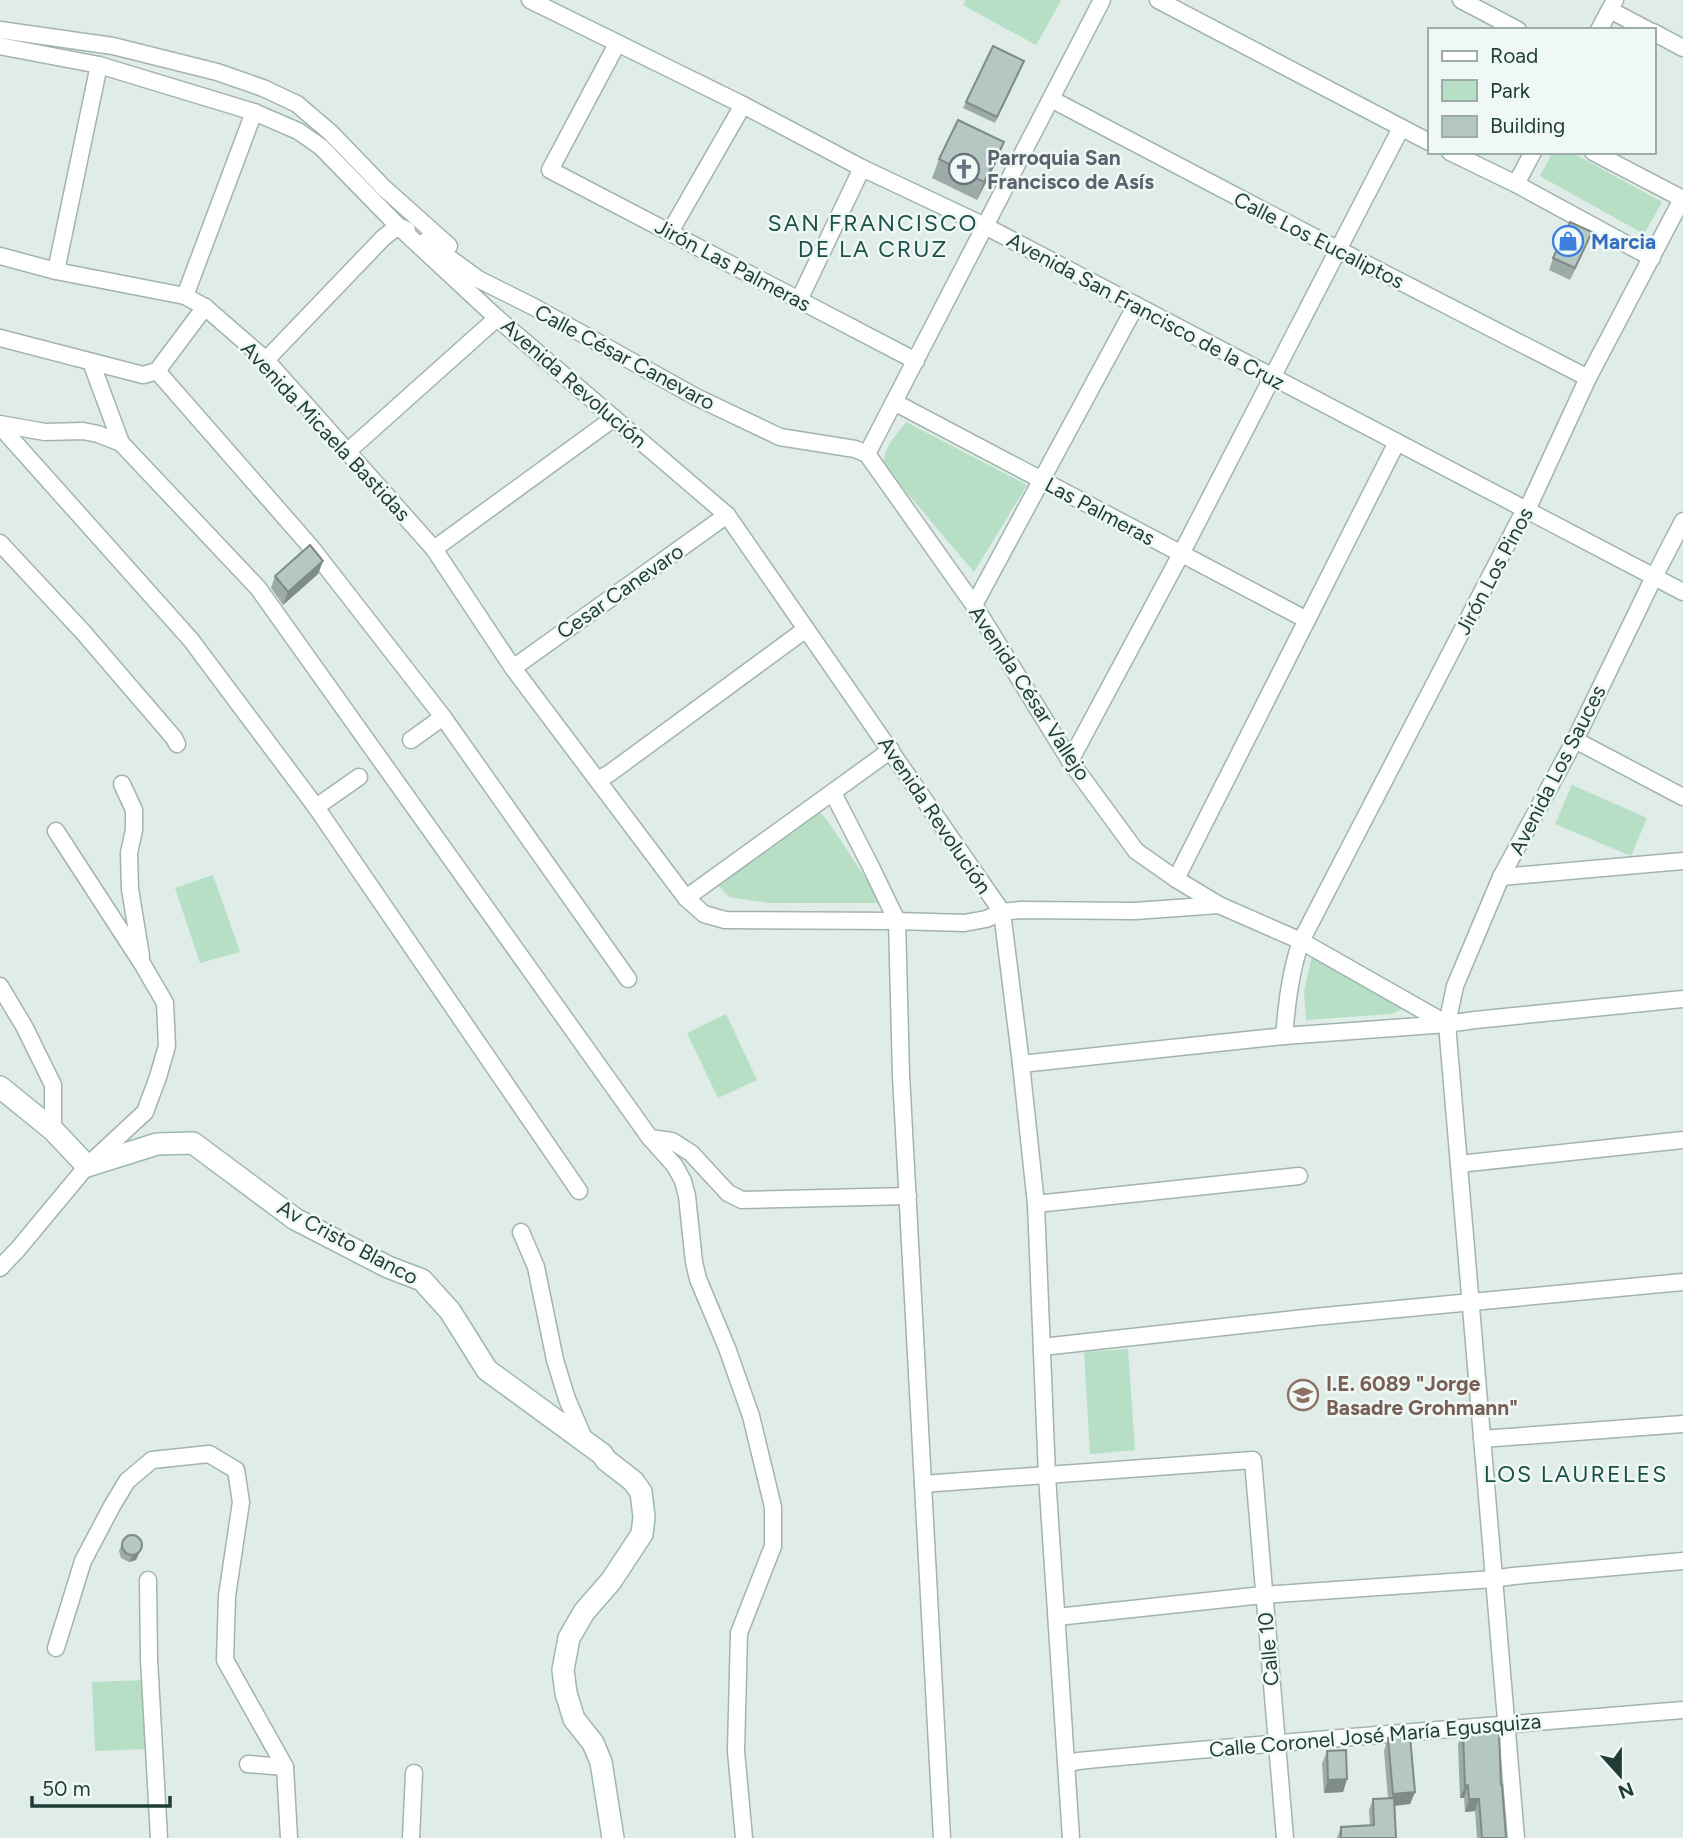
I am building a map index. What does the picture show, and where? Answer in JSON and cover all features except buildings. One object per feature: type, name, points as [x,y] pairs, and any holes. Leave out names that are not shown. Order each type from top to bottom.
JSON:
[{"type":"street","name":"Avenida San Francisco de la Cruz","points":[[530,0],[743,105],[862,168],[985,226],[1683,592]]},
{"type":"street","points":[[867,454],[1102,0]]},
{"type":"street","points":[[1158,0],[1428,142]]},
{"type":"street","points":[[1461,0],[1514,28]]},
{"type":"street","points":[[1600,28],[1613,5],[1645,28]]},
{"type":"street","points":[[0,30],[113,46],[217,72],[263,88],[297,104],[331,133],[384,187],[504,293]]},
{"type":"street","points":[[1655,33],[1683,48]]},
{"type":"street","name":"Jirón Las Palmeras","points":[[617,44],[550,170],[916,360]]},
{"type":"street","name":"Avenida Revolución","points":[[0,46],[100,65],[254,112],[298,131],[321,147],[398,226],[497,318],[727,515],[1002,912]]},
{"type":"street","points":[[56,271],[100,65]]},
{"type":"street","name":"Calle Los Eucaliptos","points":[[1051,99],[1588,378]]},
{"type":"street","points":[[670,232],[743,105]]},
{"type":"street","points":[[185,296],[254,112]]},
{"type":"street","points":[[1070,761],[1181,554],[1401,128]]},
{"type":"street","points":[[1454,154],[1516,184],[1652,258]]},
{"type":"street","points":[[1516,184],[1532,154]]},
{"type":"street","points":[[1597,154],[1682,199]]},
{"type":"street","points":[[799,300],[862,168]]},
{"type":"street","name":"Jirón Los Pinos","points":[[1284,1036],[1288,991],[1301,941],[1527,510],[1588,378],[1682,199]]},
{"type":"street","points":[[266,359],[383,238],[398,226]]},
{"type":"street","name":"Calle César Canevaro","points":[[398,226],[429,242],[478,279],[696,397],[780,437],[855,449],[867,454]]},
{"type":"street","name":"Avenida Micaela Bastidas","points":[[0,256],[56,271],[185,296],[205,307],[266,359],[434,549],[513,668],[686,898],[704,914],[725,920],[964,923],[986,919],[1002,912],[1020,910],[1135,911],[1219,905]]},
{"type":"street","points":[[974,605],[1136,305]]},
{"type":"street","points":[[0,338],[143,375],[158,371],[205,307]]},
{"type":"street","points":[[347,452],[497,318]]},
{"type":"street","points":[[91,362],[121,443],[257,588],[650,1138],[675,1166],[683,1181],[698,1279],[727,1348],[751,1416],[773,1507],[773,1546],[739,1633],[736,1751],[744,1838]]},
{"type":"street","points":[[158,371],[310,546],[443,717],[628,979]]},
{"type":"street","name":"Las Palmeras","points":[[894,402],[1307,620]]},
{"type":"street","points":[[434,549],[614,418]]},
{"type":"street","points":[[0,425],[45,432],[83,431],[121,443]]},
{"type":"street","points":[[0,425],[191,640],[316,807],[579,1191]]},
{"type":"street","points":[[1175,879],[1397,442]]},
{"type":"street","name":"Avenida César Vallejo","points":[[867,454],[974,605],[1070,761],[1136,850],[1175,879],[1219,905],[1301,941],[1447,1024]]},
{"type":"street","name":"Cesar Canevaro","points":[[513,668],[727,515]]},
{"type":"street","name":"Avenida Los Sauces","points":[[1516,1838],[1447,1024],[1455,986],[1501,877],[1575,740],[1683,521]]},
{"type":"street","points":[[0,543],[83,632],[177,744]]},
{"type":"street","points":[[598,780],[806,629]]},
{"type":"street","points":[[411,740],[443,717]]},
{"type":"street","points":[[1575,740],[1683,797]]},
{"type":"street","points":[[686,898],[891,750]]},
{"type":"street","points":[[316,807],[359,777]]},
{"type":"street","points":[[122,784],[134,810],[134,830],[129,853],[130,889],[143,965]]},
{"type":"street","points":[[833,793],[897,921],[901,1075],[942,1838]]},
{"type":"street","points":[[0,1268],[87,1166],[145,1112],[159,1077],[167,1046],[165,1003],[56,831]]},
{"type":"street","points":[[1501,877],[1681,856]]},
{"type":"street","points":[[1002,912],[1036,1204],[1047,1476],[1071,1838]]},
{"type":"street","points":[[0,986],[25,1027],[53,1085],[53,1130]]},
{"type":"street","points":[[1021,1063],[1284,1036],[1447,1024],[1683,999]]},
{"type":"street","points":[[0,1087],[53,1130],[87,1166]]},
{"type":"street","points":[[650,1138],[672,1141],[691,1153],[728,1193],[743,1200],[908,1196]]},
{"type":"street","points":[[1459,1164],[1683,1140]]},
{"type":"street","name":"Av Cristo Blanco","points":[[87,1166],[157,1144],[193,1143],[295,1219],[388,1267],[422,1280],[450,1311],[487,1370],[594,1448],[633,1481],[641,1492],[644,1517],[642,1534],[611,1581],[584,1612],[569,1638],[563,1670],[566,1693],[574,1719],[593,1743],[601,1762],[613,1838]]},
{"type":"street","points":[[1036,1204],[1299,1176]]},
{"type":"street","points":[[521,1232],[536,1267],[555,1360],[567,1399],[594,1448]]},
{"type":"street","points":[[1042,1347],[1314,1317],[1683,1282]]},
{"type":"street","points":[[1482,1439],[1683,1424]]},
{"type":"street","points":[[56,1648],[83,1561],[127,1481],[152,1460],[209,1454],[236,1469],[241,1502],[227,1596],[225,1660],[285,1767],[289,1838]]},
{"type":"street","name":"Calle 10","points":[[1047,1476],[1253,1460],[1285,1838]]},
{"type":"street","points":[[923,1484],[1047,1476]]},
{"type":"street","points":[[1057,1617],[1264,1595],[1494,1579],[1683,1561]]},
{"type":"street","points":[[148,1580],[149,1659],[159,1838]]},
{"type":"street","name":"Calle Coronel José María Egusquiza","points":[[1067,1764],[1276,1742],[1507,1726],[1683,1710]]},
{"type":"street","points":[[248,1764],[285,1767]]},
{"type":"street","points":[[411,1838],[414,1773]]},
{"type":"green space","points":[[966,0],[1061,1],[1036,45],[963,5]]},
{"type":"green space","points":[[1552,154],[1575,154],[1662,202],[1644,234],[1540,176]]},
{"type":"green space","points":[[906,422],[1027,485],[974,572],[885,467],[887,449]]},
{"type":"green space","points":[[1572,785],[1647,818],[1631,856],[1555,824]]},
{"type":"green space","points":[[820,812],[882,903],[769,903],[729,897],[718,885],[718,878],[728,870]]},
{"type":"green space","points":[[213,875],[240,952],[200,963],[175,888]]},
{"type":"green space","points":[[1312,955],[1399,1003],[1402,1009],[1391,1014],[1306,1020],[1304,993]]},
{"type":"green space","points":[[726,1014],[757,1080],[718,1098],[687,1033]]},
{"type":"green space","points":[[1128,1349],[1135,1450],[1090,1454],[1084,1352]]},
{"type":"green space","points":[[145,1680],[147,1749],[95,1751],[92,1682]]},
{"type":"place","name":"Parroquia San Francisco de Asís","points":[[964,169]]},
{"type":"place","name":"Marcia","points":[[1568,241]]},
{"type":"place","name":"I.E. 6089 \"Jorge Basadre Grohmann\"","points":[[1303,1395]]},
{"type":"district","name":"SAN FRANCISCO DE LA CRUZ","points":[[873,236]]},
{"type":"district","name":"LOS LAURELES","points":[[1576,1474]]}]
